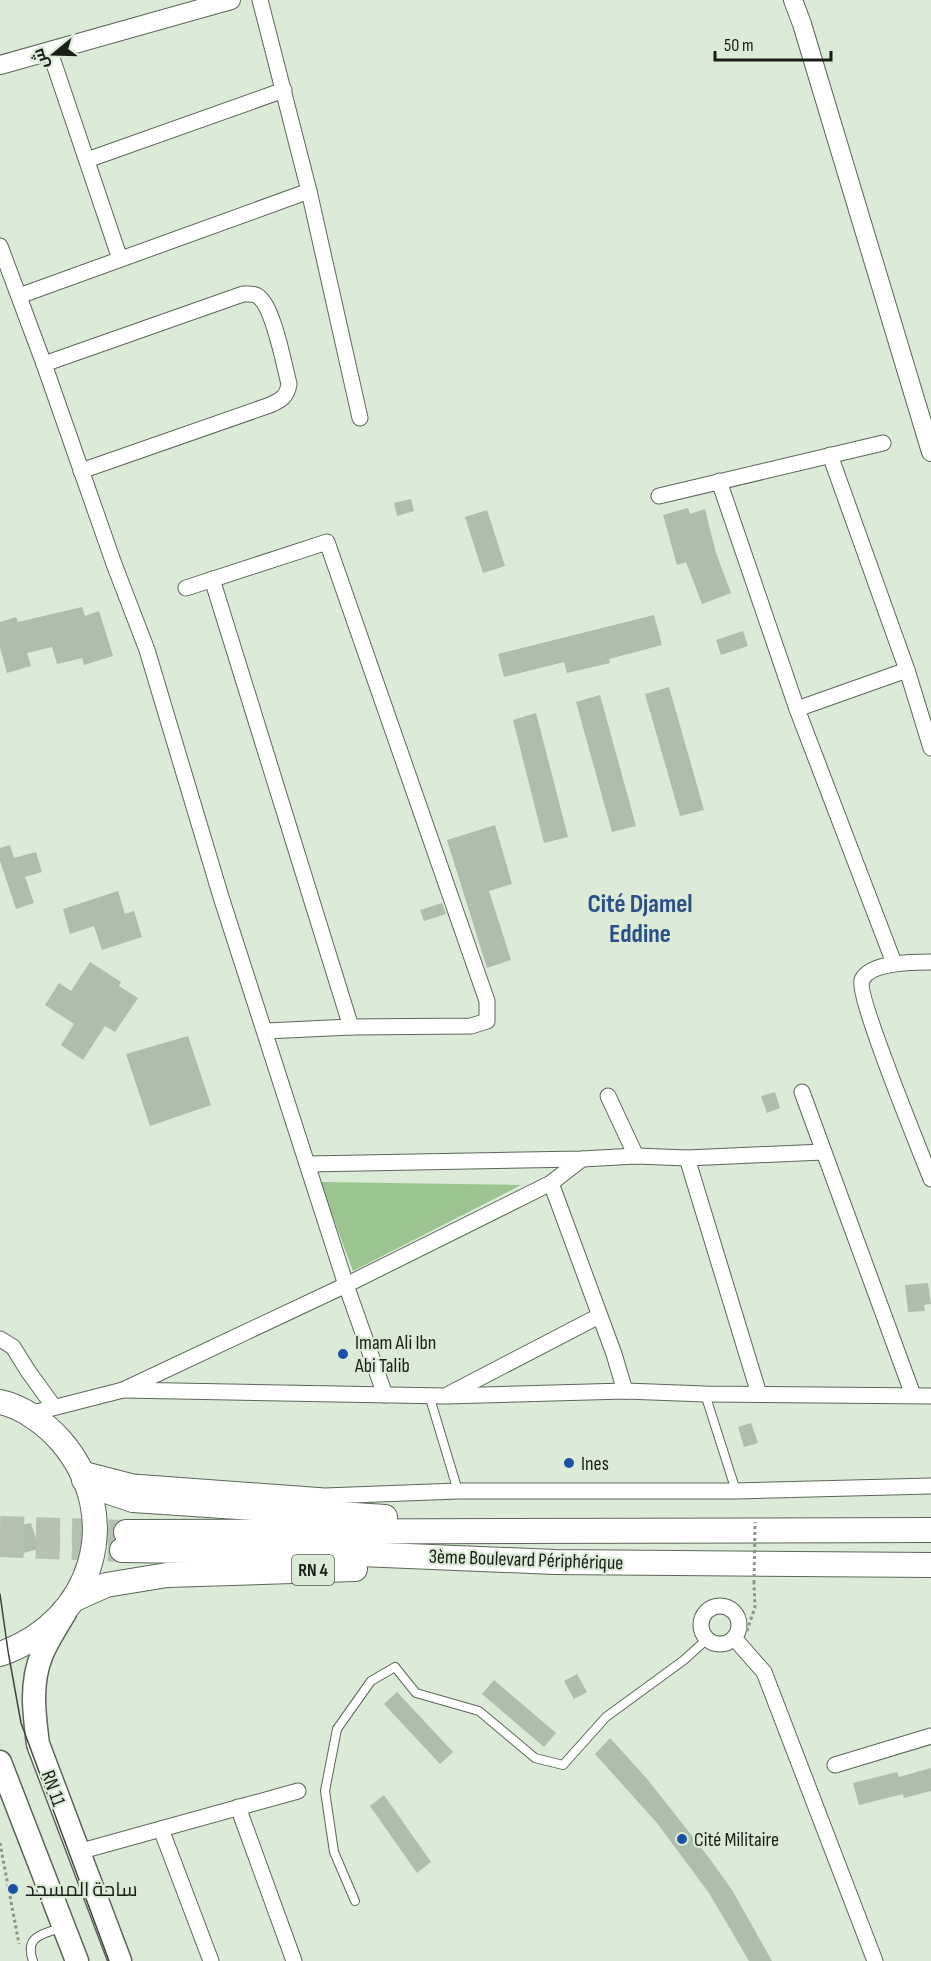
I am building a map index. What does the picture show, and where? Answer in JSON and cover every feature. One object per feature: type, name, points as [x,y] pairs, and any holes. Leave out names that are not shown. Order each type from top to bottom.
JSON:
[{"type":"highway","points":[[0,1654],[26,1644],[46,1630],[70,1606],[86,1576],[93,1552],[94,1536],[92,1503],[72,1454],[53,1432],[29,1414],[1,1401]]},
{"type":"highway","name":"RN 4","points":[[82,1474],[109,1492],[133,1500],[340,1513],[402,1520],[455,1531]]},
{"type":"highway","points":[[325,1496],[364,1505],[402,1520]]},
{"type":"highway","name":"3ème Boulevard Périphérique","points":[[931,1530],[455,1531],[124,1541],[347,1554],[555,1562],[931,1565]]},
{"type":"highway","name":"RN 4","points":[[70,1606],[106,1584],[167,1575],[555,1562]]},
{"type":"main road","name":"RN 11","points":[[70,1606],[42,1654],[34,1683],[33,1712],[38,1743],[120,1961]]},
{"type":"main road","name":"RN 11","points":[[0,1762],[77,1961]]},
{"type":"street","points":[[0,65],[231,0]]},
{"type":"street","points":[[260,0],[309,191],[360,418]]},
{"type":"street","points":[[793,0],[931,452]]},
{"type":"street","points":[[50,52],[120,259]]},
{"type":"street","points":[[87,160],[284,90]]},
{"type":"street","points":[[18,296],[309,191]]},
{"type":"street","points":[[0,246],[147,650],[195,812],[346,1285],[385,1395]]},
{"type":"street","points":[[44,364],[243,294],[255,294],[262,300],[269,314],[289,384],[288,393],[282,399],[81,471]]},
{"type":"street","points":[[659,496],[882,442]]},
{"type":"street","points":[[830,455],[907,670],[931,748]]},
{"type":"street","points":[[719,481],[797,709],[894,963]]},
{"type":"street","points":[[186,588],[327,542],[487,1001],[486,1021],[471,1026],[351,1027],[266,1031]]},
{"type":"street","points":[[212,579],[351,1027]]},
{"type":"street","points":[[797,709],[907,670]]},
{"type":"street","points":[[931,962],[894,963],[867,974],[863,978],[862,989],[870,1017],[931,1179]]},
{"type":"street","points":[[802,1092],[913,1395]]},
{"type":"street","points":[[608,1096],[636,1156]]},
{"type":"street","points":[[308,1164],[636,1156],[687,1158],[823,1152]]},
{"type":"street","points":[[687,1158],[759,1394]]},
{"type":"street","points":[[29,1414],[123,1389],[346,1285],[551,1183],[582,1159]]},
{"type":"street","points":[[551,1183],[614,1354],[625,1391]]},
{"type":"street","points":[[447,1396],[599,1316]]},
{"type":"street","points":[[0,1339],[13,1347],[54,1407]]},
{"type":"street","points":[[123,1389],[447,1396],[625,1391],[931,1396]]},
{"type":"street","points":[[82,1474],[133,1482],[325,1496],[458,1491],[736,1491],[931,1486]]},
{"type":"street","points":[[739,1643],[723,1644],[707,1639],[703,1633],[702,1621],[710,1610],[721,1607],[731,1610],[739,1621],[739,1643],[764,1672],[875,1961]]},
{"type":"street","points":[[835,1765],[931,1736]]},
{"type":"street","points":[[78,1852],[298,1791]]},
{"type":"street","points":[[238,1807],[294,1961]]},
{"type":"street","points":[[161,1828],[211,1961]]},
{"type":"lane","points":[[705,1394],[736,1491]]},
{"type":"lane","points":[[429,1395],[458,1491]]},
{"type":"lane","points":[[355,1901],[334,1852],[325,1791],[337,1729],[371,1681],[395,1667],[416,1693],[479,1711],[535,1758],[563,1765],[606,1717],[684,1660],[707,1639]]},
{"type":"lane","points":[[33,1961],[29,1951],[31,1942],[64,1927]]},
{"type":"path","points":[[739,1643],[755,1607],[755,1522]]},
{"type":"path","points":[[0,1843],[20,1949]]},
{"type":"green space","points":[[320,1182],[521,1185],[353,1271]]},
{"type":"building","points":[[411,499],[414,511],[397,516],[394,503]]},
{"type":"building","points":[[688,508],[690,514],[705,509],[716,553],[731,593],[702,604],[686,562],[677,565],[663,515]]},
{"type":"building","points":[[487,510],[505,566],[483,573],[465,517]]},
{"type":"building","points":[[82,607],[85,616],[99,611],[113,656],[84,665],[82,658],[57,664],[52,647],[27,653],[31,666],[7,673],[0,648],[0,622],[16,617],[18,622]]},
{"type":"building","points":[[654,615],[662,645],[609,659],[610,663],[567,673],[564,662],[504,677],[498,654]]},
{"type":"building","points":[[743,631],[748,646],[721,655],[716,640]]},
{"type":"building","points":[[669,687],[704,810],[680,816],[645,694]]},
{"type":"building","points":[[600,695],[636,826],[612,832],[576,702]]},
{"type":"building","points":[[536,713],[568,837],[544,843],[513,720]]},
{"type":"building","points":[[495,825],[512,884],[489,891],[511,960],[487,968],[447,840]]},
{"type":"building","points":[[10,845],[14,858],[36,852],[42,872],[25,877],[34,903],[16,909],[0,861],[0,848]]},
{"type":"building","points":[[118,891],[125,914],[134,911],[142,937],[102,950],[94,926],[70,934],[63,909]]},
{"type":"building","points":[[442,903],[446,914],[424,921],[420,910]]},
{"type":"building","points":[[90,962],[121,982],[119,986],[138,998],[115,1032],[105,1026],[83,1060],[61,1045],[74,1024],[45,1005],[59,983],[71,991]]},
{"type":"building","points":[[188,1036],[211,1105],[150,1126],[126,1054]]},
{"type":"building","points":[[775,1092],[780,1108],[767,1113],[761,1096]]},
{"type":"building","points":[[928,1283],[931,1304],[924,1305],[925,1311],[908,1312],[905,1285]]},
{"type":"building","points":[[751,1423],[758,1443],[744,1447],[738,1427]]},
{"type":"building","points":[[31,1523],[39,1549],[15,1555],[8,1528]]},
{"type":"building","points":[[577,1674],[587,1692],[574,1699],[564,1681]]},
{"type":"building","points":[[494,1680],[556,1733],[544,1747],[482,1694]]},
{"type":"building","points":[[397,1692],[453,1752],[440,1764],[384,1704]]},
{"type":"building","name":"Cité Militaire","points":[[610,1738],[648,1780],[707,1855],[732,1890],[772,1961],[749,1961],[709,1893],[657,1823],[595,1754]]},
{"type":"building","points":[[931,1768],[931,1791],[904,1798],[903,1794],[859,1805],[853,1783],[897,1772],[899,1777]]},
{"type":"building","points":[[384,1795],[431,1862],[417,1873],[370,1806]]},
{"type":"tunnel","points":[[0,1528],[126,1532]]},
{"type":"tunnel","points":[[0,1545],[122,1550]]},
{"type":"tram line","points":[[0,1594],[21,1723],[109,1961]]},
{"type":"place","name":"Imam Ali Ibn Abi Talib","points":[[343,1354]]},
{"type":"place","name":"Ines","points":[[569,1463]]},
{"type":"place","name":"Cité Militaire","points":[[682,1839]]},
{"type":"place","name":"ساحة المسجد","points":[[13,1889]]},
{"type":"district","name":"Cité Djamel Eddine","points":[[640,918]]}]
